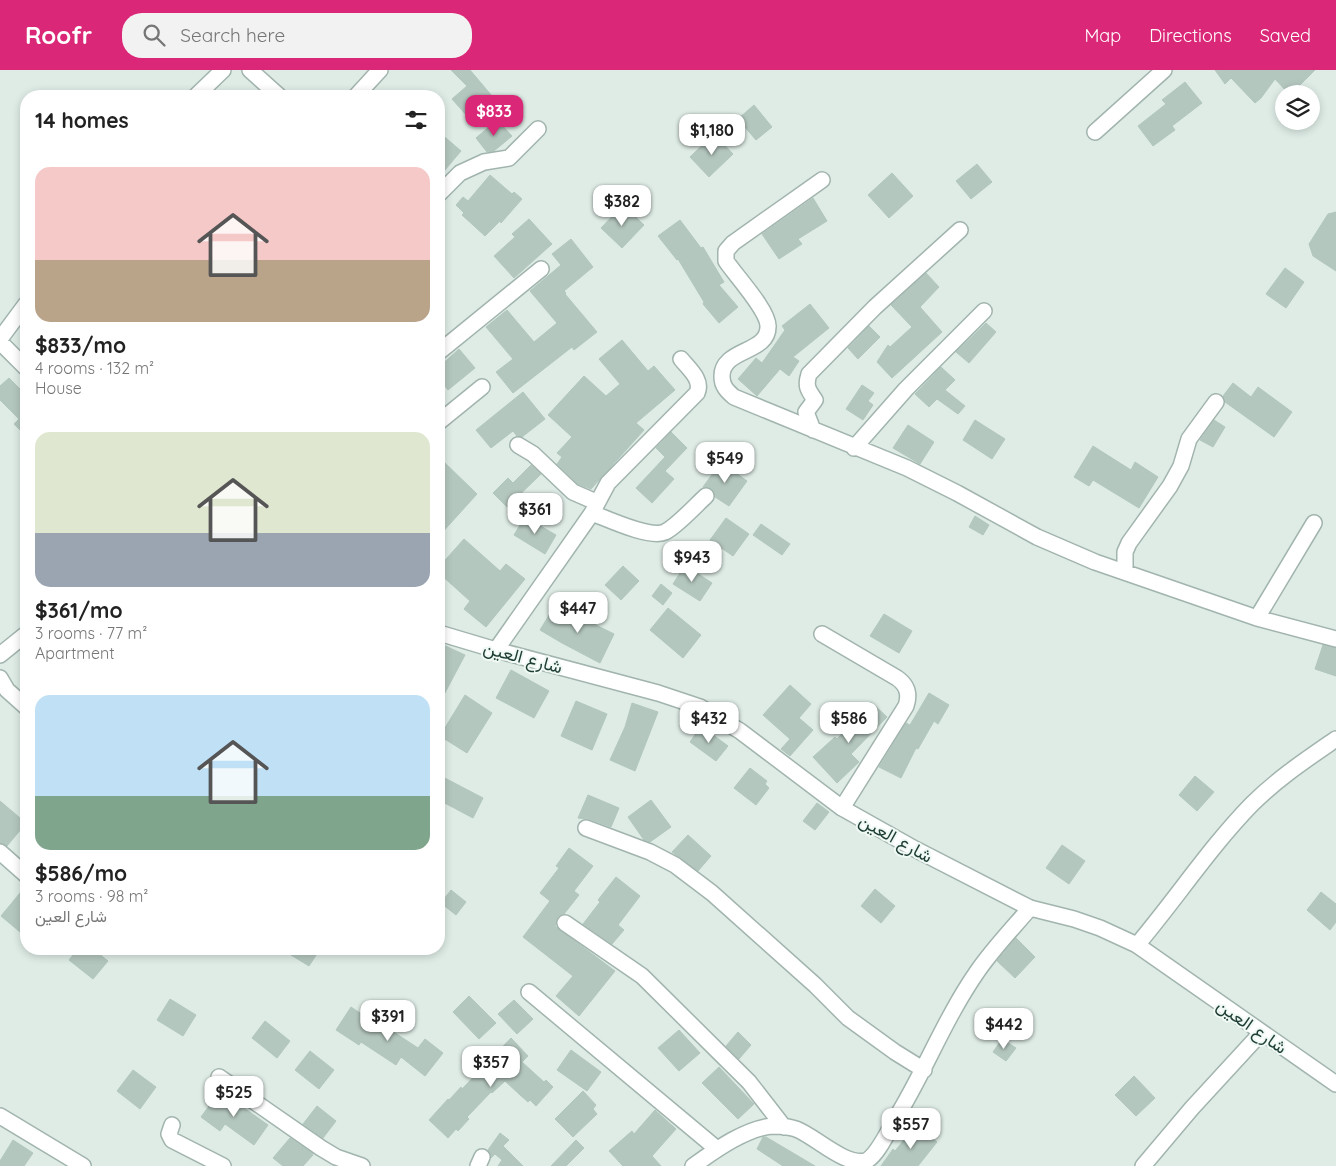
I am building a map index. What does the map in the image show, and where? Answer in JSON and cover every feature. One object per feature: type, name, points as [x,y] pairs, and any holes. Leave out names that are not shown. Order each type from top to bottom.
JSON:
[{"type":"street","points":[[202,90],[223,70]]},
{"type":"street","points":[[250,70],[272,90]]},
{"type":"street","points":[[362,90],[380,70]]},
{"type":"street","points":[[1095,132],[1164,70]]},
{"type":"street","points":[[445,188],[460,173],[484,162],[509,158],[538,129]]},
{"type":"street","points":[[822,180],[729,246],[726,256],[729,265],[766,317],[768,329],[767,334],[760,343],[728,362],[722,377],[728,392],[854,448],[932,480],[1059,547],[1205,602],[1336,639]]},
{"type":"street","points":[[813,430],[806,412],[815,400],[807,389],[806,381],[809,374],[875,307],[960,230]]},
{"type":"street","points":[[445,347],[541,269]]},
{"type":"street","points":[[854,448],[906,389],[984,311]]},
{"type":"street","points":[[20,312],[0,340],[20,362]]},
{"type":"street","points":[[496,650],[616,474],[697,393],[699,389],[698,381],[681,359]]},
{"type":"street","points":[[445,417],[482,387]]},
{"type":"street","points":[[1125,572],[1125,552],[1129,543],[1170,486],[1181,466],[1189,439],[1216,402]]},
{"type":"street","points":[[518,445],[533,454],[573,492],[594,508],[648,533],[660,534],[670,528],[706,496]]},
{"type":"street","points":[[1257,618],[1314,523]]},
{"type":"street","points":[[822,634],[897,678],[905,685],[908,695],[906,706],[842,808]]},
{"type":"street","name":"شارع العين","points":[[445,635],[658,693],[700,708],[740,731],[842,808],[915,849],[1030,908],[1091,925],[1136,945],[1336,1084]]},
{"type":"street","points":[[0,655],[20,639]]},
{"type":"street","points":[[0,678],[7,690],[20,702]]},
{"type":"street","points":[[1136,945],[1248,808],[1288,772],[1336,739]]},
{"type":"street","points":[[586,828],[650,852],[675,866],[712,893],[761,936],[848,1018],[895,1052],[924,1070]]},
{"type":"street","points":[[0,852],[20,870]]},
{"type":"street","points":[[693,1166],[718,1149],[751,1132],[772,1126],[796,1129],[843,1159],[856,1163],[867,1160],[875,1152],[924,1070],[940,1036],[977,972],[1030,908]]},
{"type":"street","points":[[565,924],[642,976],[749,1082],[784,1127]]},
{"type":"street","points":[[529,992],[718,1149]]},
{"type":"street","points":[[1143,1166],[1169,1134],[1262,1033]]},
{"type":"street","points":[[219,1077],[321,1148],[332,1161],[362,1166]]},
{"type":"street","points":[[0,1116],[83,1166]]},
{"type":"street","points":[[172,1125],[169,1134],[172,1140],[223,1166]]},
{"type":"building","points":[[451,70],[470,70],[492,96],[468,117],[452,99],[467,86]]},
{"type":"building","points":[[1215,70],[1315,70],[1300,85],[1281,85],[1275,79],[1255,103],[1231,78],[1225,84]]},
{"type":"building","points":[[1185,82],[1202,103],[1172,126],[1175,130],[1153,146],[1138,126],[1166,104],[1162,100]]},
{"type":"building","points":[[754,105],[772,127],[756,140],[738,119]]},
{"type":"building","points":[[497,120],[512,136],[494,151],[487,152],[476,138]]},
{"type":"building","points":[[714,134],[733,154],[709,177],[690,157]]},
{"type":"building","points":[[445,137],[461,151],[445,170]]},
{"type":"building","points":[[977,164],[992,182],[971,199],[956,181]]},
{"type":"building","points":[[892,173],[913,196],[889,218],[868,195]]},
{"type":"building","points":[[490,175],[512,194],[514,192],[522,199],[501,223],[500,221],[485,236],[462,215],[464,213],[456,205],[463,197],[468,201]]},
{"type":"building","points":[[813,198],[827,221],[798,239],[802,244],[779,259],[762,234]]},
{"type":"building","points":[[623,205],[644,225],[622,248],[601,228]]},
{"type":"building","points":[[1336,212],[1336,271],[1313,256],[1309,244],[1328,214]]},
{"type":"building","points":[[529,219],[552,244],[514,278],[494,256],[515,237],[512,234]]},
{"type":"building","points":[[680,220],[701,248],[703,247],[724,282],[719,285],[738,307],[719,323],[703,304],[704,302],[678,259],[658,236]]},
{"type":"building","points":[[571,239],[593,267],[564,291],[597,332],[574,350],[572,347],[513,393],[496,372],[513,359],[486,327],[507,310],[534,342],[557,323],[530,291],[561,265],[552,254]]},
{"type":"building","points":[[1285,268],[1304,282],[1286,308],[1266,294]]},
{"type":"building","points":[[926,273],[939,287],[920,307],[942,332],[892,378],[877,362],[888,345],[890,347],[912,327],[891,305]]},
{"type":"building","points":[[810,304],[829,328],[793,357],[799,361],[789,376],[780,369],[757,396],[738,379],[756,358],[762,363],[785,330],[782,326]]},
{"type":"building","points":[[986,323],[996,332],[969,363],[956,352]]},
{"type":"building","points":[[869,326],[880,337],[858,359],[848,348]]},
{"type":"building","points":[[622,340],[648,371],[654,366],[675,390],[636,423],[644,430],[591,489],[578,484],[557,464],[562,457],[557,453],[572,437],[548,415],[584,376],[606,396],[620,384],[599,359]]},
{"type":"building","points":[[459,349],[475,368],[448,390],[445,386],[445,362]]},
{"type":"building","points":[[941,367],[955,380],[945,390],[965,406],[958,414],[937,399],[929,407],[915,394]]},
{"type":"building","points":[[9,378],[20,389],[20,430],[14,424],[19,419],[0,400],[0,386]]},
{"type":"building","points":[[1233,383],[1251,397],[1258,387],[1292,412],[1274,437],[1225,402],[1223,396]]},
{"type":"building","points":[[862,385],[874,393],[868,401],[873,405],[863,420],[846,409]]},
{"type":"building","points":[[523,392],[545,419],[522,437],[517,436],[513,431],[491,448],[476,430]]},
{"type":"building","points":[[975,420],[1005,439],[992,459],[963,440]]},
{"type":"building","points":[[1214,420],[1225,427],[1213,447],[1200,440]]},
{"type":"building","points":[[908,425],[934,442],[920,464],[893,448]]},
{"type":"building","points":[[671,432],[687,448],[665,471],[674,479],[652,503],[636,488],[665,457],[656,448]]},
{"type":"building","points":[[1093,446],[1131,470],[1135,462],[1158,477],[1139,508],[1093,480],[1089,486],[1074,477]]},
{"type":"building","points":[[721,462],[747,481],[729,506],[715,497],[712,489],[703,487]]},
{"type":"building","points":[[445,463],[477,494],[445,529]]},
{"type":"building","points":[[531,465],[541,474],[507,507],[493,493],[508,478],[513,483]]},
{"type":"building","points":[[975,516],[989,525],[983,535],[969,527]]},
{"type":"building","points":[[525,517],[556,535],[545,554],[514,535]]},
{"type":"building","points":[[726,518],[749,534],[733,556],[710,540]]},
{"type":"building","points":[[761,524],[790,544],[782,555],[753,535]]},
{"type":"building","points":[[464,539],[500,571],[506,564],[525,579],[486,627],[464,609],[470,601],[445,578],[445,560]]},
{"type":"building","points":[[685,565],[712,583],[700,601],[673,584]]},
{"type":"building","points":[[623,566],[639,581],[621,600],[605,585]]},
{"type":"building","points":[[661,584],[672,593],[663,605],[652,596]]},
{"type":"building","points":[[556,604],[585,622],[586,620],[614,634],[600,663],[540,630]]},
{"type":"building","points":[[668,608],[701,635],[683,658],[650,630]]},
{"type":"building","points":[[884,614],[912,631],[899,653],[870,636]]},
{"type":"building","points":[[1323,645],[1336,648],[1336,676],[1315,669]]},
{"type":"building","points":[[445,646],[465,655],[445,693]]},
{"type":"building","points":[[511,670],[549,691],[534,718],[496,698]]},
{"type":"building","points":[[790,685],[811,704],[799,718],[813,730],[790,756],[781,749],[790,739],[763,715]]},
{"type":"building","points":[[929,693],[949,705],[938,724],[934,721],[918,749],[916,748],[901,778],[879,767],[906,723],[910,725]]},
{"type":"building","points":[[465,695],[492,713],[467,753],[445,739],[445,728]]},
{"type":"building","points":[[576,701],[607,714],[592,750],[561,736]]},
{"type":"building","points":[[871,702],[887,717],[851,754],[859,762],[837,783],[813,757],[835,737],[837,739]]},
{"type":"building","points":[[632,703],[658,712],[635,771],[610,760],[625,727]]},
{"type":"building","points":[[701,726],[728,746],[716,761],[690,742]]},
{"type":"building","points":[[750,768],[767,781],[765,784],[769,788],[756,805],[734,788]]},
{"type":"building","points":[[1195,776],[1214,792],[1197,811],[1179,795]]},
{"type":"building","points":[[445,778],[483,798],[473,818],[445,803]]},
{"type":"building","points":[[588,795],[619,808],[611,827],[589,819],[578,818]]},
{"type":"building","points":[[651,800],[671,827],[650,842],[644,840],[628,817]]},
{"type":"building","points":[[0,801],[20,818],[20,830],[7,846],[0,843]]},
{"type":"building","points":[[817,803],[829,812],[815,830],[803,821]]},
{"type":"building","points":[[688,835],[711,856],[698,871],[672,852]]},
{"type":"building","points":[[1062,845],[1085,861],[1069,884],[1046,868]]},
{"type":"building","points":[[569,848],[593,866],[574,891],[579,895],[564,914],[558,917],[555,926],[615,971],[579,1016],[556,996],[573,976],[523,937],[550,901],[540,893],[559,868],[556,866]]},
{"type":"building","points":[[616,877],[640,896],[618,925],[624,930],[612,944],[583,924],[600,902],[598,900]]},
{"type":"building","points":[[875,889],[895,906],[881,923],[861,906]]},
{"type":"building","points":[[451,890],[466,902],[456,915],[445,906],[445,898]]},
{"type":"building","points":[[1321,892],[1336,904],[1336,922],[1330,930],[1307,910]]},
{"type":"building","points":[[20,893],[20,932],[1,916]]},
{"type":"building","points":[[1016,938],[1035,957],[1015,978],[997,961]]},
{"type":"building","points":[[73,955],[100,955],[108,961],[93,979],[69,960]]},
{"type":"building","points":[[291,955],[316,955],[309,966]]},
{"type":"building","points":[[469,996],[496,1023],[479,1039],[453,1012]]},
{"type":"building","points":[[170,999],[196,1015],[183,1036],[157,1020]]},
{"type":"building","points":[[514,1000],[533,1019],[517,1034],[498,1014]]},
{"type":"building","points":[[351,1007],[384,1029],[386,1027],[418,1048],[425,1039],[443,1053],[425,1076],[401,1057],[396,1065],[361,1042],[359,1045],[336,1030]]},
{"type":"building","points":[[265,1021],[290,1041],[277,1058],[252,1038]]},
{"type":"building","points":[[679,1030],[700,1053],[679,1071],[658,1048]]},
{"type":"building","points":[[738,1032],[751,1045],[739,1059],[726,1046]]},
{"type":"building","points":[[511,1038],[528,1056],[522,1062],[544,1082],[546,1080],[553,1087],[536,1106],[530,1100],[528,1102],[505,1081],[491,1092],[467,1117],[469,1119],[458,1131],[456,1129],[448,1138],[429,1120]]},
{"type":"building","points":[[1002,1039],[1016,1048],[1006,1061],[993,1052]]},
{"type":"building","points":[[571,1050],[601,1072],[587,1091],[557,1070]]},
{"type":"building","points":[[310,1051],[334,1070],[319,1089],[295,1070]]},
{"type":"building","points":[[719,1067],[754,1104],[738,1119],[702,1083]]},
{"type":"building","points":[[133,1070],[156,1087],[140,1109],[117,1091]]},
{"type":"building","points":[[1134,1076],[1155,1098],[1136,1116],[1115,1095]]},
{"type":"building","points":[[220,1091],[268,1125],[254,1145],[225,1124],[220,1131],[201,1117]]},
{"type":"building","points":[[583,1091],[596,1105],[593,1109],[597,1114],[573,1137],[555,1119]]},
{"type":"building","points":[[317,1106],[336,1121],[323,1138],[303,1124]]},
{"type":"building","points":[[655,1110],[676,1129],[652,1156],[661,1166],[623,1166],[609,1151],[632,1131],[634,1134]]},
{"type":"building","points":[[916,1125],[937,1142],[918,1166],[881,1166],[893,1149],[895,1151]]},
{"type":"building","points":[[500,1133],[509,1140],[503,1146],[523,1166],[498,1166],[502,1160],[495,1154],[491,1158],[488,1150]]},
{"type":"building","points":[[763,1137],[815,1166],[783,1166],[757,1149]]},
{"type":"building","points":[[290,1138],[313,1155],[303,1166],[283,1166],[273,1158]]},
{"type":"building","points":[[13,1140],[33,1153],[24,1166],[0,1166],[0,1161]]},
{"type":"building","points":[[576,1140],[584,1148],[566,1166],[551,1166]]}]
